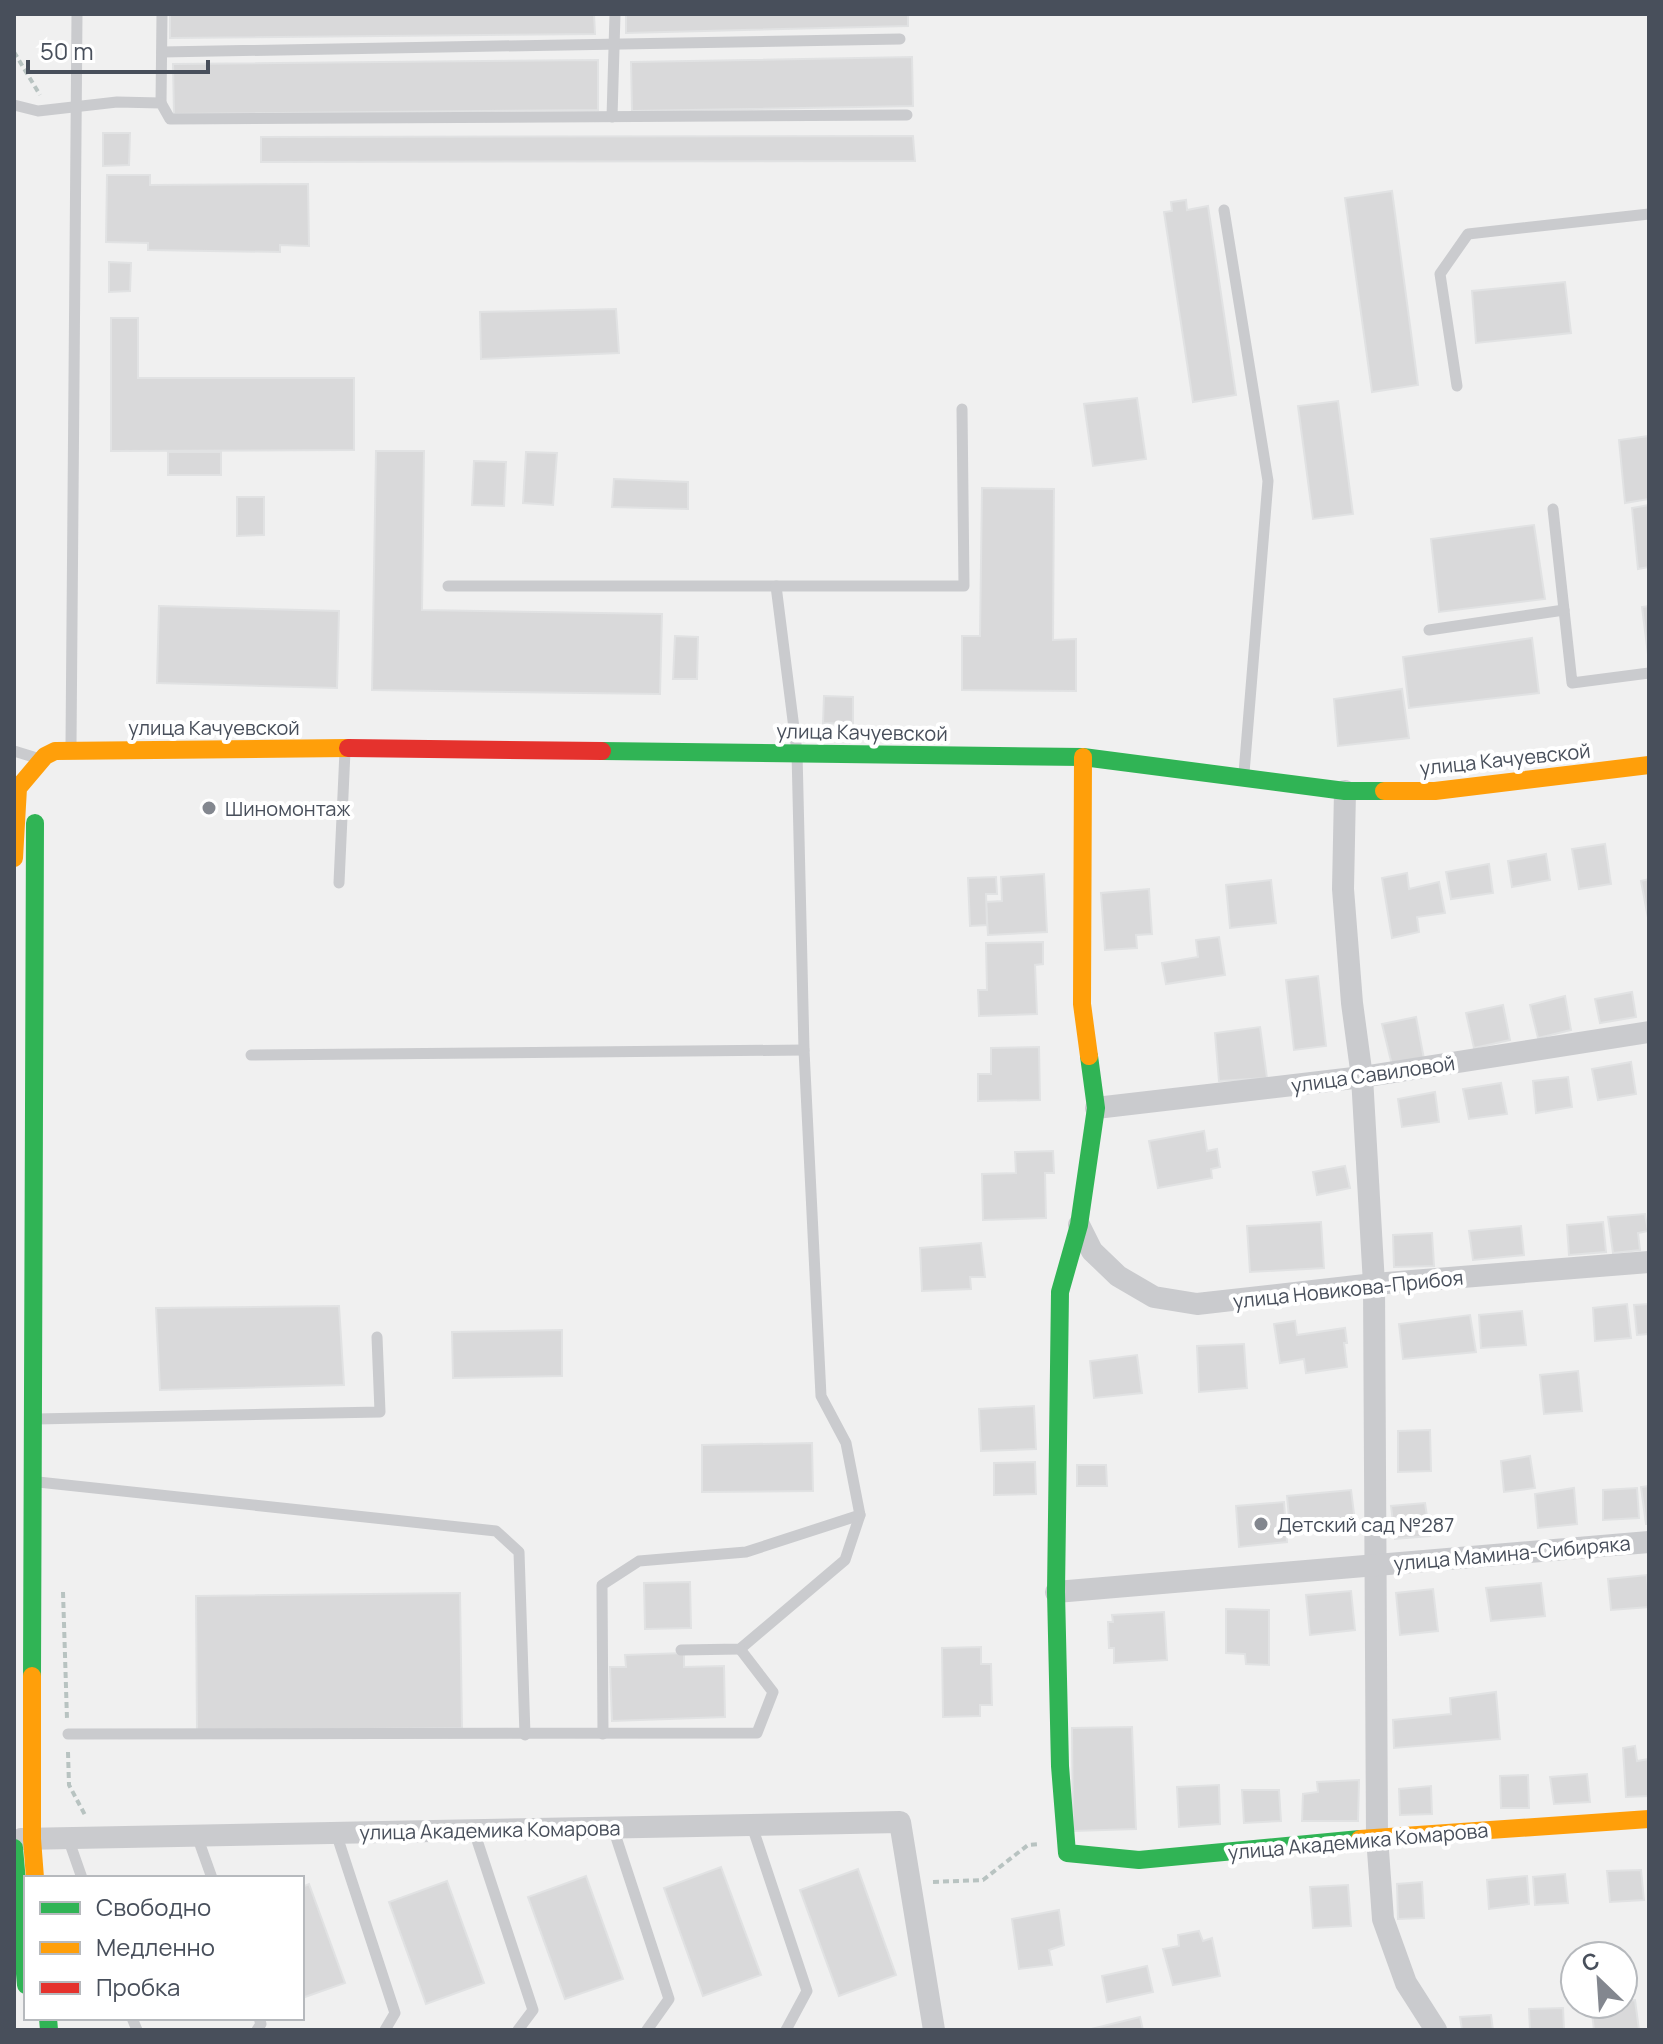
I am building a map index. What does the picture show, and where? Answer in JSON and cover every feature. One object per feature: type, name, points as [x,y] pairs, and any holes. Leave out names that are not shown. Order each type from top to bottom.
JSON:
[{"type":"street","name":"улица Качуевской","points":[[36,766],[55,751],[71,749],[346,748],[1083,757],[1345,791],[1435,791],[1649,765]]},
{"type":"street","points":[[1066,1848],[1060,1766],[1056,1592],[1060,1292],[1079,1225],[1096,1108],[1082,1004],[1083,757]]},
{"type":"street","points":[[14,858],[16,789],[36,766]]},
{"type":"street","points":[[24,1937],[20,1841],[33,1482],[36,766]]},
{"type":"street","points":[[1345,791],[1343,889],[1352,1003],[1362,1077],[1374,1284],[1377,1837],[1383,1919],[1406,1983],[1436,2030]]},
{"type":"street","name":"улица Савиловой","points":[[1096,1108],[1362,1077],[1649,1032]]},
{"type":"street","name":"улица Новикова-Прибоя","points":[[1079,1225],[1092,1251],[1118,1276],[1154,1297],[1197,1304],[1374,1284],[1649,1262]]},
{"type":"street","name":"улица Мамина-Сибиряка","points":[[1056,1592],[1649,1542]]},
{"type":"street","name":"улица Академика Комарова","points":[[1066,1848],[1139,1860],[1377,1837],[1649,1819]]},
{"type":"street","name":"улица Академика Комарова","points":[[20,1841],[900,1822],[910,1883]]},
{"type":"street","points":[[20,1841],[34,1876]]},
{"type":"street","points":[[910,1883],[934,2030]]},
{"type":"lane","points":[[71,749],[77,14]]},
{"type":"lane","points":[[162,14],[161,103],[170,119],[907,115]]},
{"type":"lane","points":[[612,117],[615,14]]},
{"type":"lane","points":[[162,52],[900,39]]},
{"type":"lane","points":[[14,105],[38,111],[117,102],[161,103]]},
{"type":"lane","points":[[1224,210],[1268,481],[1243,778]]},
{"type":"lane","points":[[1457,386],[1440,274],[1468,234],[1649,214]]},
{"type":"lane","points":[[448,586],[964,586],[962,409]]},
{"type":"lane","points":[[1553,509],[1572,683],[1649,673]]},
{"type":"lane","points":[[681,1650],[740,1649],[845,1560],[860,1515],[846,1443],[821,1396],[804,1050],[797,752],[776,586]]},
{"type":"lane","points":[[1429,630],[1564,610]]},
{"type":"lane","points":[[339,883],[346,748]]},
{"type":"lane","points":[[14,751],[36,766]]},
{"type":"lane","points":[[251,1055],[804,1050]]},
{"type":"lane","points":[[33,1419],[380,1412],[377,1337]]},
{"type":"lane","points":[[33,1482],[496,1531],[519,1552],[525,1735]]},
{"type":"lane","points":[[603,1734],[602,1585],[639,1561],[746,1552],[860,1515]]},
{"type":"lane","points":[[68,1734],[757,1733],[773,1692],[740,1649]]},
{"type":"lane","points":[[752,1826],[807,1991],[786,2030]]},
{"type":"lane","points":[[613,1828],[669,1999],[647,2030]]},
{"type":"lane","points":[[474,1831],[533,2010],[518,2030]]},
{"type":"lane","points":[[336,1833],[395,2013],[385,2030]]},
{"type":"lane","points":[[197,1836],[211,1876]]},
{"type":"lane","points":[[74,1838],[82,1876]]},
{"type":"path","points":[[14,52],[49,110]]},
{"type":"path","points":[[910,1883],[983,1880],[1028,1845],[1066,1848]]},
{"type":"building","points":[[170,14],[594,14],[595,34],[170,38]]},
{"type":"building","points":[[626,14],[908,14],[908,26],[626,33]]},
{"type":"building","points":[[912,57],[913,106],[632,111],[631,62]]},
{"type":"building","points":[[598,60],[598,110],[174,114],[173,64]]},
{"type":"building","points":[[103,133],[130,133],[129,165],[103,166]]},
{"type":"building","points":[[913,136],[915,161],[261,162],[261,137]]},
{"type":"building","points":[[107,175],[150,175],[150,185],[308,184],[309,246],[280,245],[280,252],[148,250],[148,243],[106,242]]},
{"type":"building","points":[[1392,191],[1418,385],[1372,392],[1345,198]]},
{"type":"building","points":[[1186,200],[1187,210],[1208,206],[1236,395],[1193,402],[1164,212],[1172,211],[1171,202]]},
{"type":"building","points":[[109,262],[131,263],[130,291],[109,292]]},
{"type":"building","points":[[1565,282],[1571,333],[1476,343],[1472,291]]},
{"type":"building","points":[[616,309],[619,353],[481,359],[480,312]]},
{"type":"building","points":[[111,318],[138,318],[138,378],[354,378],[354,450],[111,451]]},
{"type":"building","points":[[1137,398],[1146,459],[1093,466],[1084,404]]},
{"type":"building","points":[[1338,401],[1353,514],[1313,519],[1298,406]]},
{"type":"building","points":[[1649,436],[1649,499],[1625,503],[1619,440]]},
{"type":"building","points":[[376,451],[424,451],[422,610],[662,614],[660,694],[372,690]]},
{"type":"building","points":[[168,452],[221,452],[221,475],[168,475]]},
{"type":"building","points":[[526,452],[557,453],[553,505],[523,503]]},
{"type":"building","points":[[474,461],[506,462],[504,506],[472,505]]},
{"type":"building","points":[[614,479],[688,482],[688,509],[612,507]]},
{"type":"building","points":[[982,488],[1054,489],[1053,640],[1076,639],[1076,691],[962,690],[962,636],[980,636]]},
{"type":"building","points":[[237,497],[264,497],[264,535],[237,536]]},
{"type":"building","points":[[1649,505],[1649,567],[1638,569],[1632,508]]},
{"type":"building","points":[[1534,525],[1545,599],[1439,612],[1431,539]]},
{"type":"building","points":[[159,606],[339,611],[337,688],[157,683]]},
{"type":"building","points":[[1649,606],[1649,662],[1642,607]]},
{"type":"building","points":[[675,636],[698,637],[697,679],[673,679]]},
{"type":"building","points":[[1532,638],[1539,693],[1409,708],[1403,657]]},
{"type":"building","points":[[1402,689],[1409,738],[1338,746],[1334,699]]},
{"type":"building","points":[[824,696],[853,697],[853,724],[823,723]]},
{"type":"building","points":[[1605,844],[1611,884],[1579,889],[1572,849]]},
{"type":"building","points":[[1546,854],[1550,880],[1512,887],[1508,861]]},
{"type":"building","points":[[1489,864],[1493,893],[1451,899],[1446,872]]},
{"type":"building","points":[[1407,873],[1409,889],[1439,882],[1445,913],[1417,917],[1419,932],[1392,938],[1382,878]]},
{"type":"building","points":[[1044,874],[1047,932],[988,935],[986,902],[1002,901],[1001,877]]},
{"type":"building","points":[[996,877],[997,894],[986,894],[987,925],[970,926],[968,878]]},
{"type":"building","points":[[1649,879],[1649,923],[1641,881]]},
{"type":"building","points":[[1271,880],[1276,923],[1230,928],[1226,885]]},
{"type":"building","points":[[1149,889],[1152,934],[1136,935],[1137,948],[1105,950],[1101,893]]},
{"type":"building","points":[[1219,937],[1225,975],[1166,984],[1162,963],[1198,957],[1196,940]]},
{"type":"building","points":[[1043,942],[1043,964],[1035,965],[1037,1014],[979,1016],[978,990],[987,990],[986,943]]},
{"type":"building","points":[[1318,976],[1326,1046],[1294,1050],[1286,980]]},
{"type":"building","points":[[1632,992],[1636,1017],[1600,1023],[1595,999]]},
{"type":"building","points":[[1565,996],[1571,1030],[1538,1038],[1530,1005]]},
{"type":"building","points":[[1503,1005],[1510,1040],[1474,1048],[1466,1013]]},
{"type":"building","points":[[1416,1017],[1424,1059],[1392,1065],[1382,1024]]},
{"type":"building","points":[[1260,1027],[1267,1078],[1219,1081],[1215,1033]]},
{"type":"building","points":[[1039,1047],[1040,1100],[978,1101],[978,1074],[991,1074],[991,1048]]},
{"type":"building","points":[[1631,1062],[1636,1094],[1598,1100],[1592,1069]]},
{"type":"building","points":[[1568,1077],[1572,1107],[1536,1113],[1533,1081]]},
{"type":"building","points":[[1501,1083],[1507,1114],[1469,1119],[1463,1089]]},
{"type":"building","points":[[1435,1092],[1439,1122],[1402,1127],[1398,1099]]},
{"type":"building","points":[[1204,1131],[1207,1151],[1217,1149],[1220,1167],[1211,1169],[1212,1178],[1158,1188],[1149,1141]]},
{"type":"building","points":[[1053,1151],[1054,1173],[1045,1173],[1046,1218],[983,1220],[982,1174],[1016,1173],[1015,1152]]},
{"type":"building","points":[[1345,1166],[1350,1188],[1317,1195],[1313,1172]]},
{"type":"building","points":[[1645,1214],[1648,1231],[1638,1233],[1640,1250],[1613,1253],[1608,1217]]},
{"type":"building","points":[[1321,1222],[1324,1268],[1250,1272],[1247,1226]]},
{"type":"building","points":[[1603,1222],[1606,1252],[1569,1255],[1567,1225]]},
{"type":"building","points":[[1521,1226],[1524,1255],[1473,1260],[1469,1231]]},
{"type":"building","points":[[1432,1233],[1434,1266],[1394,1267],[1393,1235]]},
{"type":"building","points":[[981,1243],[985,1277],[970,1277],[971,1289],[922,1291],[920,1248]]},
{"type":"building","points":[[1627,1304],[1631,1338],[1595,1341],[1593,1308]]},
{"type":"building","points":[[1649,1304],[1649,1334],[1637,1335],[1634,1305]]},
{"type":"building","points":[[339,1306],[344,1385],[160,1390],[156,1308]]},
{"type":"building","points":[[1522,1311],[1526,1345],[1481,1348],[1479,1315]]},
{"type":"building","points":[[1470,1315],[1476,1352],[1403,1359],[1399,1324]]},
{"type":"building","points":[[1295,1321],[1297,1335],[1345,1328],[1347,1367],[1306,1373],[1304,1359],[1280,1363],[1274,1324]]},
{"type":"building","points":[[562,1330],[562,1376],[453,1378],[452,1332]]},
{"type":"building","points":[[1244,1344],[1247,1388],[1199,1392],[1197,1346]]},
{"type":"building","points":[[1137,1355],[1142,1393],[1094,1398],[1090,1361]]},
{"type":"building","points":[[1578,1371],[1582,1411],[1544,1414],[1540,1375]]},
{"type":"building","points":[[1034,1406],[1036,1449],[981,1451],[979,1409]]},
{"type":"building","points":[[1430,1430],[1431,1471],[1398,1472],[1398,1431]]},
{"type":"building","points":[[812,1443],[813,1491],[702,1492],[702,1445]]},
{"type":"building","points":[[1530,1456],[1535,1488],[1504,1492],[1501,1461]]},
{"type":"building","points":[[1035,1462],[1036,1494],[994,1495],[994,1463]]},
{"type":"building","points":[[1077,1465],[1106,1465],[1107,1486],[1077,1486]]},
{"type":"building","points":[[1649,1486],[1649,1524],[1646,1524],[1641,1487]]},
{"type":"building","points":[[1574,1488],[1577,1524],[1538,1528],[1535,1494]]},
{"type":"building","points":[[1637,1488],[1639,1518],[1603,1520],[1603,1490]]},
{"type":"building","points":[[1351,1490],[1355,1522],[1290,1528],[1287,1496]]},
{"type":"building","name":"Детский сад №287","points":[[1284,1502],[1287,1542],[1239,1547],[1236,1506]]},
{"type":"building","points":[[1425,1503],[1430,1536],[1395,1539],[1391,1506]]},
{"type":"building","points":[[1647,1575],[1649,1607],[1611,1610],[1608,1579]]},
{"type":"building","points":[[690,1582],[691,1628],[645,1629],[644,1583]]},
{"type":"building","points":[[1541,1583],[1545,1616],[1491,1621],[1486,1588]]},
{"type":"building","points":[[1433,1589],[1438,1631],[1400,1635],[1396,1593]]},
{"type":"building","points":[[1351,1591],[1355,1630],[1310,1635],[1306,1595]]},
{"type":"building","points":[[460,1593],[462,1728],[197,1731],[196,1596]]},
{"type":"building","points":[[1226,1609],[1269,1610],[1269,1665],[1246,1664],[1245,1654],[1226,1653]]},
{"type":"building","points":[[1164,1612],[1167,1660],[1114,1663],[1114,1648],[1109,1648],[1108,1622],[1113,1622],[1112,1615]]},
{"type":"building","points":[[981,1647],[981,1664],[991,1664],[992,1705],[980,1705],[980,1716],[943,1717],[942,1648]]},
{"type":"building","points":[[684,1653],[684,1667],[724,1666],[725,1717],[612,1721],[610,1667],[626,1667],[625,1655]]},
{"type":"building","points":[[1496,1692],[1500,1739],[1394,1748],[1393,1720],[1451,1714],[1450,1698]]},
{"type":"building","points":[[1132,1727],[1136,1829],[1073,1831],[1072,1728]]},
{"type":"building","points":[[1635,1746],[1637,1761],[1649,1759],[1649,1796],[1626,1797],[1623,1748]]},
{"type":"building","points":[[1587,1774],[1590,1802],[1554,1804],[1550,1777]]},
{"type":"building","points":[[1528,1775],[1529,1808],[1501,1808],[1500,1776]]},
{"type":"building","points":[[1359,1780],[1358,1821],[1302,1821],[1303,1794],[1318,1792],[1317,1782]]},
{"type":"building","points":[[1219,1785],[1220,1824],[1179,1827],[1177,1787]]},
{"type":"building","points":[[1431,1786],[1432,1814],[1400,1815],[1399,1789]]},
{"type":"building","points":[[1242,1790],[1279,1790],[1281,1821],[1244,1823]]},
{"type":"building","points":[[721,1867],[761,1975],[703,1996],[664,1888]]},
{"type":"building","points":[[858,1869],[896,1975],[839,1996],[800,1890]]},
{"type":"building","points":[[1641,1870],[1644,1900],[1610,1902],[1607,1871]]},
{"type":"building","points":[[1565,1874],[1568,1903],[1535,1905],[1533,1877]]},
{"type":"building","points":[[586,1876],[623,1979],[565,1999],[528,1897]]},
{"type":"building","points":[[1527,1876],[1529,1904],[1489,1909],[1487,1880]]},
{"type":"building","points":[[447,1881],[484,1983],[426,2004],[389,1902]]},
{"type":"building","points":[[1422,1882],[1424,1918],[1398,1919],[1397,1884]]},
{"type":"building","points":[[309,1884],[345,1983],[304,1997],[304,1886]]},
{"type":"building","points":[[1348,1885],[1351,1926],[1313,1928],[1310,1887]]},
{"type":"building","points":[[1059,1910],[1064,1945],[1049,1950],[1052,1965],[1019,1969],[1012,1919]]},
{"type":"building","points":[[1199,1931],[1203,1941],[1212,1938],[1220,1976],[1173,1985],[1163,1949],[1179,1946],[1178,1935]]},
{"type":"building","points":[[1147,1966],[1153,1992],[1107,2002],[1102,1976]]},
{"type":"building","points":[[1559,2008],[1559,2020],[1564,2020],[1564,2030],[1530,2030],[1529,2009]]},
{"type":"building","points":[[1491,2015],[1493,2030],[1462,2030],[1460,2017]]},
{"type":"building","points":[[1140,2017],[1143,2030],[1091,2029]]},
{"type":"building","points":[[1593,2020],[1638,2020],[1639,2030],[1594,2030]]},
{"type":"traffic: fast","points":[[602,751],[1083,757],[1345,791],[1384,791]]},
{"type":"traffic: fast","points":[[32,1676],[35,823]]},
{"type":"traffic: fast","points":[[1089,1056],[1096,1108],[1079,1225],[1060,1292],[1056,1592],[1060,1766],[1067,1853],[1139,1860],[1360,1839]]},
{"type":"traffic: fast","points":[[14,1848],[24,1962]]},
{"type":"traffic: fast","points":[[48,2020],[49,2030]]},
{"type":"traffic: slow","points":[[14,858],[18,788],[45,756],[55,751],[348,748]]},
{"type":"traffic: slow","points":[[1083,757],[1082,1004],[1089,1056]]},
{"type":"traffic: slow","points":[[1384,791],[1435,791],[1649,765]]},
{"type":"traffic: slow","points":[[32,1676],[35,1876]]},
{"type":"traffic: slow","points":[[1360,1839],[1649,1819]]},
{"type":"traffic: jam","points":[[348,748],[602,751]]},
{"type":"place","name":"Шиномонтаж","points":[[209,808]]},
{"type":"place","name":"Детский сад №287","points":[[1261,1524]]}]
